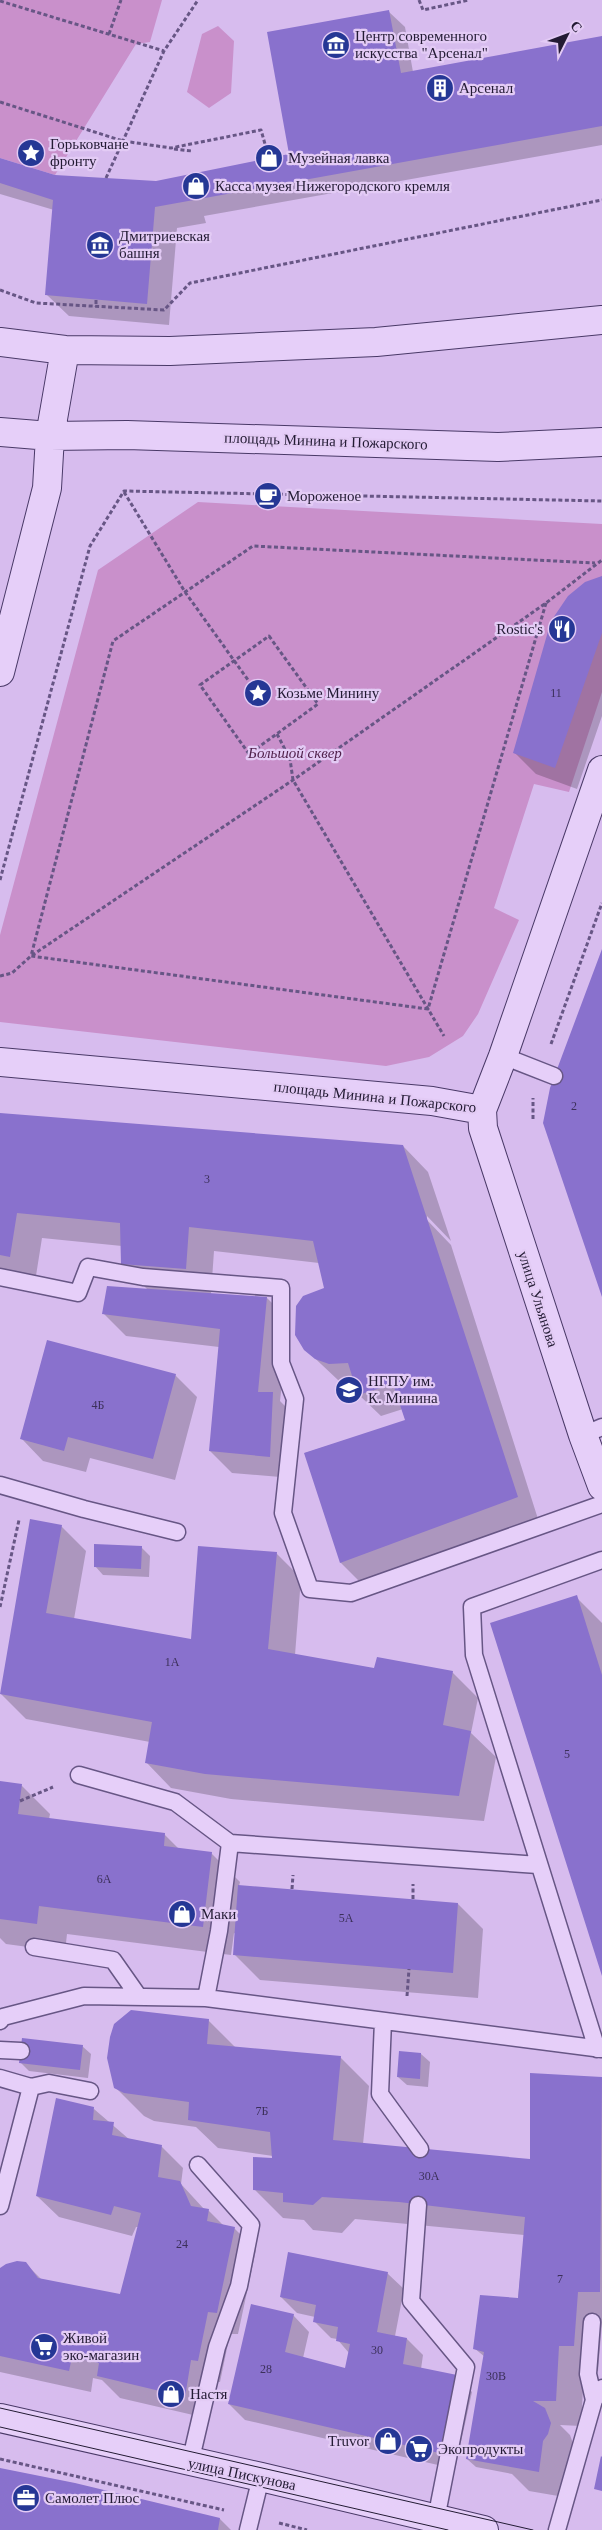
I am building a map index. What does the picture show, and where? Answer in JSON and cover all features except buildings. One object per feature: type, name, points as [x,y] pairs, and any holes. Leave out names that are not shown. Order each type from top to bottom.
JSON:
[{"type":"street","points":[[0,342],[65,350],[170,351],[376,342],[602,320]]},
{"type":"street","points":[[0,672],[47,488],[50,436],[65,350]]},
{"type":"street","name":"площадь Минина и Пожарского","points":[[0,432],[50,436],[127,436],[498,448],[602,442]]},
{"type":"street","name":"площадь Минина и Пожарского","points":[[0,1062],[432,1102],[482,1110],[503,1056],[602,770]]},
{"type":"street","name":"улица Ульянова","points":[[482,1110],[483,1128],[592,1431],[602,1486]]},
{"type":"street","name":"улица Пискунова","points":[[0,2418],[484,2530]]},
{"type":"lane","points":[[503,1056],[548,1074]]},
{"type":"lane","points":[[0,1277],[78,1294],[88,1267],[143,1277],[281,1288],[281,1363],[295,1398],[282,1513],[310,1589],[352,1593],[602,1504]]},
{"type":"lane","points":[[0,1485],[177,1532]]},
{"type":"lane","points":[[0,2021],[3,2017],[84,1996],[206,1998],[599,2049],[538,1866],[474,1656],[472,1607],[602,1560]]},
{"type":"lane","points":[[79,1775],[175,1802],[230,1843],[538,1866]]},
{"type":"lane","points":[[206,1998],[219,1931],[230,1843]]},
{"type":"lane","points":[[34,1947],[113,1960],[139,1997]]},
{"type":"lane","points":[[383,2021],[380,2094],[420,2149]]},
{"type":"lane","points":[[0,2050],[21,2051]]},
{"type":"lane","points":[[0,2078],[31,2087],[49,2083],[90,2091]]},
{"type":"lane","points":[[0,2206],[31,2087]]},
{"type":"lane","points":[[190,2463],[218,2347],[239,2286],[251,2225],[198,2165]]},
{"type":"lane","points":[[418,2204],[411,2301],[466,2367],[436,2519]]},
{"type":"lane","points":[[558,2530],[598,2394],[588,2374],[592,2322]]},
{"type":"lane","points":[[249,2523],[261,2477]]},
{"type":"path","points":[[109,34],[121,0]]},
{"type":"path","points":[[106,178],[164,51],[198,0]]},
{"type":"path","points":[[419,0],[423,10],[469,0]]},
{"type":"path","points":[[0,1],[164,51]]},
{"type":"path","points":[[0,102],[123,141],[192,151]]},
{"type":"path","points":[[171,148],[261,130],[269,158]]},
{"type":"path","points":[[0,290],[36,303],[164,310],[190,283],[602,200]]},
{"type":"path","points":[[96,300],[96,307]]},
{"type":"path","points":[[124,491],[602,501]]},
{"type":"path","points":[[124,491],[185,592],[248,680]]},
{"type":"path","points":[[0,880],[90,546],[124,491]]},
{"type":"path","points":[[31,956],[113,641],[252,546],[595,563]]},
{"type":"path","points":[[0,976],[12,973],[31,956],[293,780],[546,603],[595,563],[602,560]]},
{"type":"path","points":[[428,1009],[546,603]]},
{"type":"path","points":[[269,636],[318,704],[249,754],[200,685],[233,661],[269,636]]},
{"type":"path","points":[[277,734],[290,759],[293,780],[444,1036]]},
{"type":"path","points":[[533,1120],[533,1095],[548,1074],[602,902]]},
{"type":"path","points":[[31,956],[428,1009]]},
{"type":"path","points":[[0,1607],[25,1492]]},
{"type":"path","points":[[20,1801],[79,1775]]},
{"type":"path","points":[[0,2459],[249,2523],[307,2530]]},
{"type":"green space","points":[[0,0],[162,0],[150,42],[136,44],[55,175],[0,158]]},
{"type":"green space","points":[[218,26],[234,41],[231,93],[209,108],[187,92],[202,34]]},
{"type":"green space","name":"Большой сквер","points":[[198,502],[602,524],[602,692],[569,792],[534,784],[494,908],[519,920],[478,1014],[463,1036],[429,1057],[386,1066],[0,1022],[0,935],[98,570]]},
{"type":"tram line","points":[[0,2408],[533,2530]]},
{"type":"tram line","points":[[0,2427],[448,2530]]},
{"type":"place","name":"Центр современного искусства \"Арсенал\"","points":[[336,45]]},
{"type":"place","name":"Арсенал","points":[[440,88]]},
{"type":"place","name":"Горьковчане фронту","points":[[31,153]]},
{"type":"place","name":"Музейная лавка","points":[[269,158]]},
{"type":"place","name":"Касса музея Нижегородского кремля","points":[[196,186]]},
{"type":"place","name":"Дмитриевская башня","points":[[100,245]]},
{"type":"place","name":"Мороженое","points":[[268,496]]},
{"type":"place","name":"Rostic's","points":[[562,629]]},
{"type":"place","name":"Козьме Минину","points":[[258,693]]},
{"type":"place","name":"НГПУ им. К. Минина","points":[[349,1390]]},
{"type":"place","name":"Маки","points":[[182,1914]]},
{"type":"place","name":"Живой эко-магазин","points":[[44,2347]]},
{"type":"place","name":"Настя","points":[[171,2394]]},
{"type":"place","name":"Truvor","points":[[388,2441]]},
{"type":"place","name":"Экопродукты","points":[[419,2449]]},
{"type":"place","name":"Самолет Плюс","points":[[26,2498]]}]
